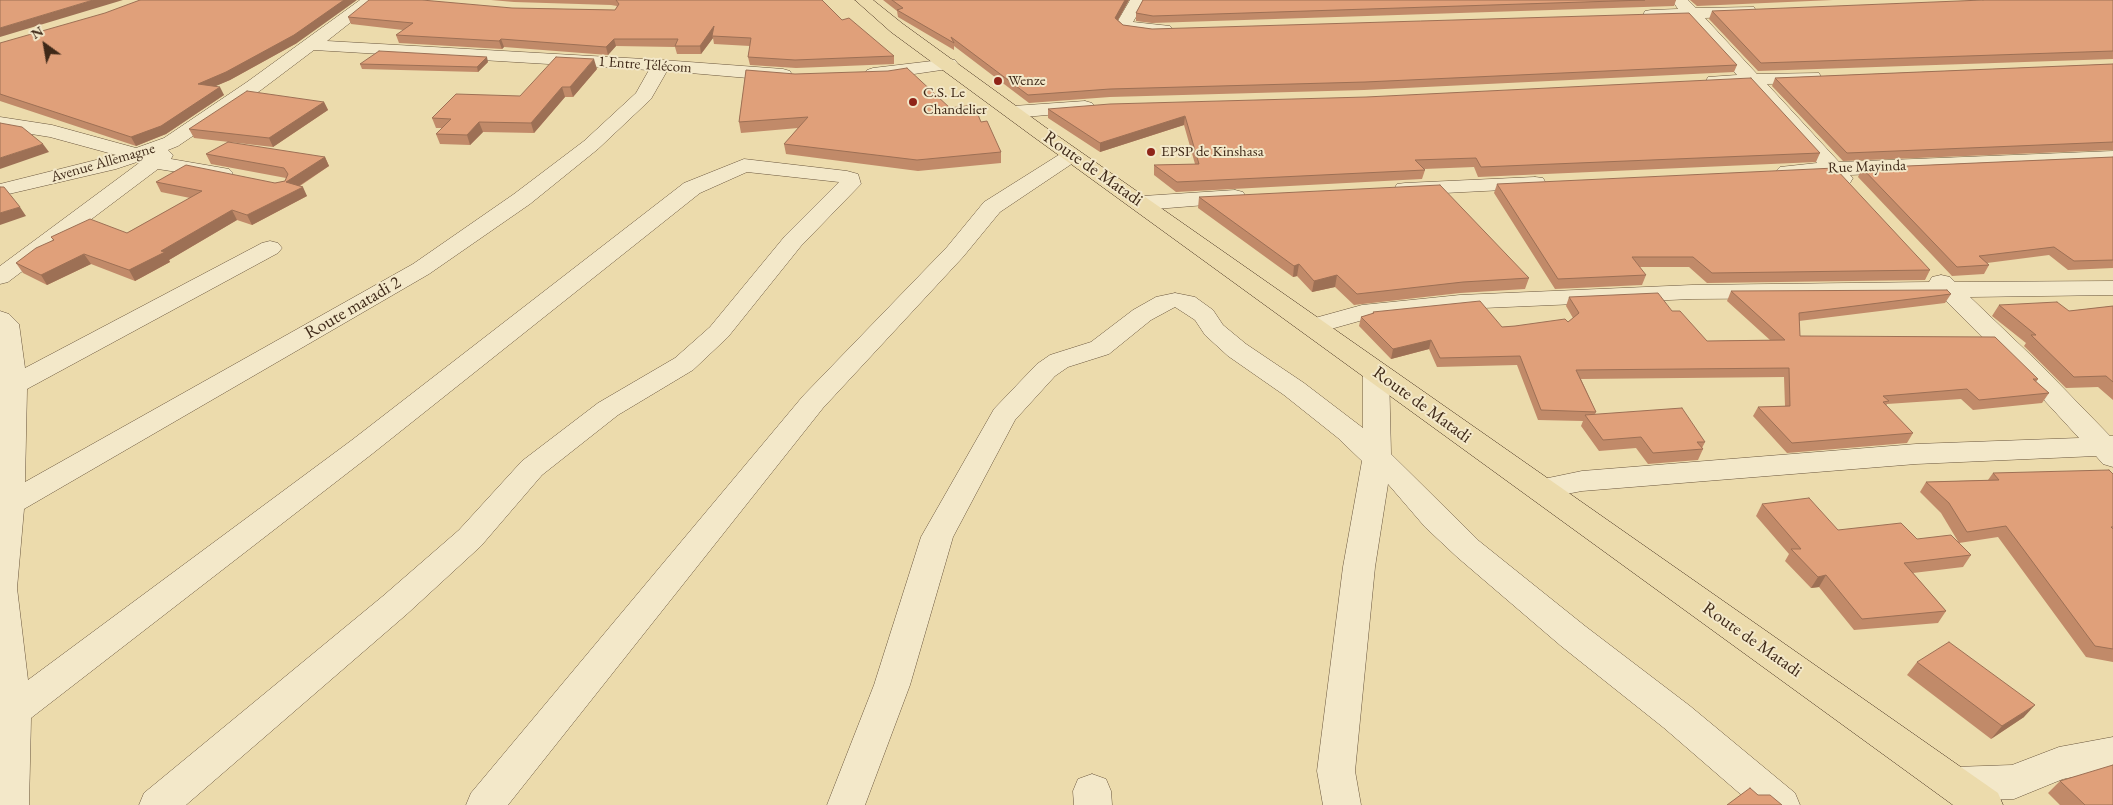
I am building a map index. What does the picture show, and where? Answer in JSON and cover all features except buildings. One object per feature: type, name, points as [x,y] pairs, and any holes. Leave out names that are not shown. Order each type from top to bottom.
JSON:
[{"type":"highway","name":"Route de Matadi","points":[[863,0],[897,28],[1072,155],[1970,795]]},
{"type":"street","name":"Avenue Allemagne","points":[[0,190],[162,156],[171,142],[371,0]]},
{"type":"street","points":[[1138,0],[1124,24],[1128,27],[1181,30]]},
{"type":"street","points":[[1685,7],[1854,190]]},
{"type":"street","points":[[1632,15],[1685,7],[1760,10]]},
{"type":"street","name":"1 Entre Télécom","points":[[310,45],[662,65],[796,76]]},
{"type":"street","points":[[852,75],[889,73],[949,64]]},
{"type":"street","name":"Route matadi 2","points":[[5,524],[421,269],[522,199],[591,145],[644,95],[652,78],[662,65]]},
{"type":"street","points":[[1702,81],[1830,76]]},
{"type":"street","points":[[1013,112],[1101,106]]},
{"type":"street","points":[[0,123],[52,131],[146,159],[243,177]]},
{"type":"street","points":[[485,805],[813,402],[956,252],[992,207],[1072,155]]},
{"type":"street","name":"Rue Mayinda","points":[[1764,172],[2113,157]]},
{"type":"street","name":"Avenue Allemagne","points":[[0,277],[146,159]]},
{"type":"street","points":[[13,711],[362,447],[692,188],[744,165],[838,175],[850,179],[850,184],[793,241],[719,332],[684,364],[608,408],[532,468],[470,538],[395,605],[158,805]]},
{"type":"street","points":[[1380,190],[1557,182]]},
{"type":"street","points":[[1143,204],[1254,196]]},
{"type":"street","points":[[7,388],[270,248]]},
{"type":"street","points":[[1927,267],[2109,450]]},
{"type":"street","points":[[1313,326],[1362,313],[1460,302],[1692,292],[1947,288],[2113,288]]},
{"type":"street","points":[[846,805],[892,685],[937,536],[1004,415],[1046,370],[1059,362],[1100,348],[1142,315],[1164,302],[1175,300],[1186,302],[1204,315],[1214,330],[1238,350],[1294,389],[1348,431],[1377,460],[1398,477],[1436,519],[1468,548],[1573,636],[1677,717],[1781,805]]},
{"type":"street","points":[[0,319],[6,324],[5,524],[1,588],[13,711],[10,805]]},
{"type":"street","points":[[1342,805],[1336,771],[1359,566],[1377,460],[1376,372]]},
{"type":"street","points":[[1540,489],[1582,481],[1916,454],[2109,450]]},
{"type":"street","points":[[1970,795],[2014,782],[2059,763],[2113,753]]},
{"type":"place","name":"Wenze","points":[[998,81]]},
{"type":"place","name":"C.S. Le Chandelier","points":[[913,102]]},
{"type":"place","name":"EPSP de Kinshasa","points":[[1151,152]]}]
